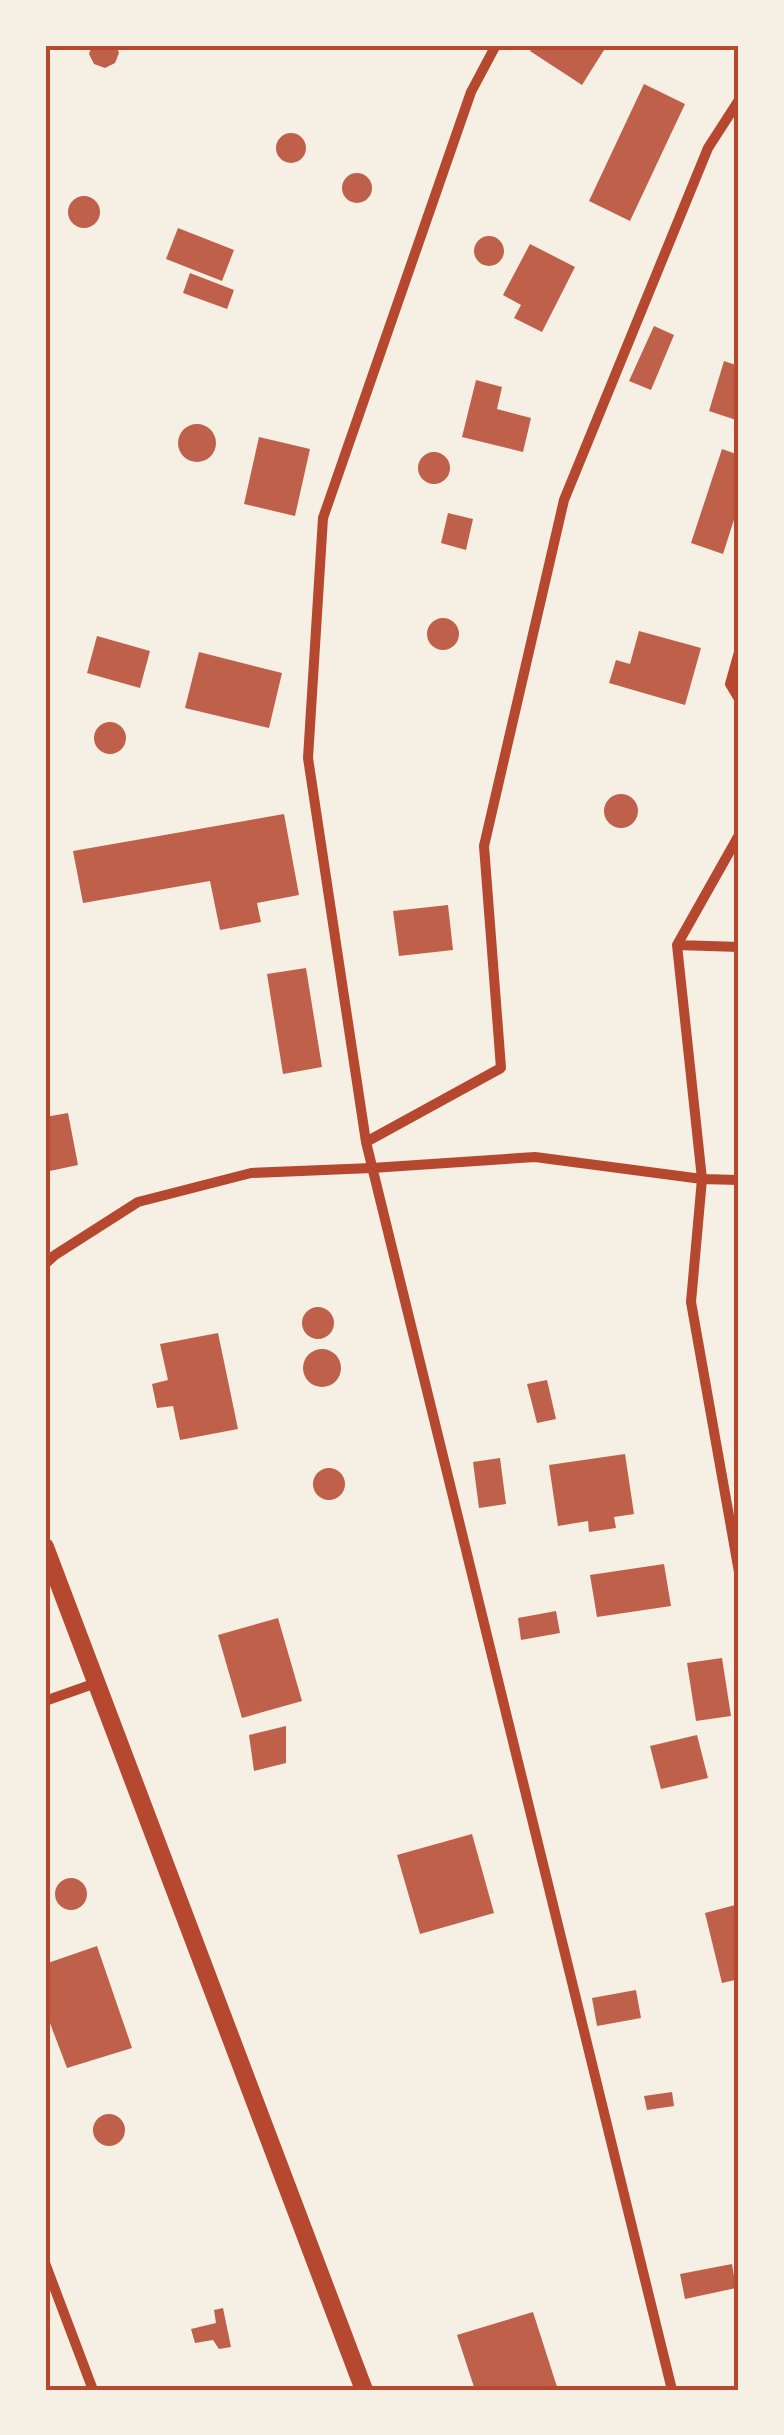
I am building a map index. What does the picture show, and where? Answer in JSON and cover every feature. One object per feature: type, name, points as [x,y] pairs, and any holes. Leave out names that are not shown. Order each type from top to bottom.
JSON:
[{"type":"street","points":[[496,45],[471,92],[324,518],[308,758],[366,1142],[672,2390]]},
{"type":"street","points":[[366,1142],[501,1068],[484,846],[564,500],[708,148],[739,100]]},
{"type":"street","points":[[739,652],[730,684],[739,699]]},
{"type":"street","points":[[739,835],[678,945],[702,1179],[691,1302],[739,1572]]},
{"type":"street","points":[[678,945],[739,947]]},
{"type":"street","points":[[45,1264],[138,1202],[251,1173],[535,1157],[702,1179],[739,1180]]},
{"type":"street","points":[[45,1547],[364,2390]]},
{"type":"street","points":[[45,1702],[96,1683]]},
{"type":"street","points":[[45,2262],[93,2390]]},
{"type":"building","points":[[92,45],[116,45],[119,53],[115,63],[105,68],[94,64],[89,54]]},
{"type":"building","points":[[535,45],[596,45],[604,50],[582,85],[530,51]]},
{"type":"building","points":[[644,84],[685,104],[630,221],[589,201]]},
{"type":"building","points":[[291,133],[305,142],[306,148],[297,162],[291,163],[277,154],[276,148],[285,134]]},
{"type":"building","points":[[357,173],[371,182],[372,188],[363,202],[357,203],[343,194],[342,188],[351,174]]},
{"type":"building","points":[[84,196],[95,201],[100,212],[95,223],[84,228],[73,223],[68,212],[73,201]]},
{"type":"building","points":[[178,228],[234,250],[222,281],[166,259]]},
{"type":"building","points":[[489,236],[503,245],[504,251],[495,265],[489,266],[475,257],[474,251],[483,237]]},
{"type":"building","points":[[530,244],[575,267],[542,332],[514,318],[521,305],[503,295]]},
{"type":"building","points":[[190,273],[234,290],[227,309],[183,293]]},
{"type":"building","points":[[654,326],[674,335],[651,390],[629,381]]},
{"type":"building","points":[[724,361],[739,366],[739,421],[709,411]]},
{"type":"building","points":[[476,380],[502,387],[497,409],[531,418],[523,452],[462,437]]},
{"type":"building","points":[[197,424],[210,430],[216,443],[210,456],[197,462],[184,456],[178,443],[184,430]]},
{"type":"building","points":[[259,437],[310,449],[295,516],[244,504]]},
{"type":"building","points":[[722,449],[739,455],[739,504],[723,554],[691,543]]},
{"type":"building","points":[[434,452],[445,457],[450,468],[445,479],[434,484],[423,479],[418,468],[423,457]]},
{"type":"building","points":[[448,513],[473,519],[466,550],[441,543]]},
{"type":"building","points":[[443,618],[454,623],[459,634],[454,645],[443,650],[432,645],[427,634],[432,623]]},
{"type":"building","points":[[639,631],[701,648],[685,705],[609,683],[616,660],[630,664]]},
{"type":"building","points":[[97,636],[150,651],[140,688],[87,673]]},
{"type":"building","points":[[199,652],[282,673],[269,728],[185,708]]},
{"type":"building","points":[[110,722],[121,727],[126,738],[121,749],[110,754],[99,749],[94,738],[99,727]]},
{"type":"building","points":[[621,794],[633,799],[638,811],[633,823],[621,828],[609,823],[604,811],[609,799]]},
{"type":"building","points":[[284,814],[299,895],[257,903],[261,922],[220,930],[210,881],[83,903],[73,851]]},
{"type":"building","points":[[448,905],[453,950],[399,956],[393,911]]},
{"type":"building","points":[[306,968],[322,1067],[283,1074],[267,974]]},
{"type":"building","points":[[68,1113],[78,1165],[45,1172],[45,1117]]},
{"type":"building","points":[[318,1307],[329,1312],[334,1323],[329,1334],[318,1339],[307,1334],[302,1323],[307,1312]]},
{"type":"building","points":[[218,1333],[238,1429],[180,1440],[173,1406],[157,1408],[152,1384],[168,1380],[160,1344]]},
{"type":"building","points":[[322,1349],[335,1355],[341,1368],[335,1381],[322,1387],[309,1381],[303,1368],[309,1355]]},
{"type":"building","points":[[547,1380],[556,1419],[537,1423],[527,1384]]},
{"type":"building","points":[[625,1454],[634,1514],[614,1517],[616,1528],[589,1532],[588,1521],[558,1526],[549,1465]]},
{"type":"building","points":[[500,1458],[506,1504],[479,1508],[473,1462]]},
{"type":"building","points":[[329,1468],[340,1473],[345,1484],[340,1495],[329,1500],[318,1495],[313,1484],[318,1473]]},
{"type":"building","points":[[664,1564],[671,1606],[597,1617],[590,1575]]},
{"type":"building","points":[[556,1611],[560,1633],[521,1640],[518,1618]]},
{"type":"building","points":[[278,1618],[302,1701],[242,1718],[218,1635]]},
{"type":"building","points":[[722,1658],[731,1716],[696,1721],[687,1663]]},
{"type":"building","points":[[286,1726],[286,1763],[254,1771],[249,1735]]},
{"type":"building","points":[[697,1735],[708,1778],[661,1789],[650,1746]]},
{"type":"building","points":[[472,1834],[494,1913],[420,1934],[397,1855]]},
{"type":"building","points":[[71,1878],[82,1883],[87,1894],[82,1905],[71,1910],[60,1905],[55,1894],[60,1883]]},
{"type":"building","points":[[739,1904],[739,1979],[722,1983],[705,1913]]},
{"type":"building","points":[[97,1946],[132,2048],[67,2068],[45,2010],[45,1964]]},
{"type":"building","points":[[636,1990],[641,2018],[597,2026],[592,1998]]},
{"type":"building","points":[[672,2092],[674,2106],[647,2110],[644,2096]]},
{"type":"building","points":[[109,2114],[120,2119],[125,2130],[120,2141],[109,2146],[98,2141],[93,2130],[98,2119]]},
{"type":"building","points":[[732,2264],[736,2288],[685,2299],[680,2274]]},
{"type":"building","points":[[223,2308],[231,2347],[219,2349],[213,2340],[195,2343],[191,2329],[216,2323],[214,2310]]},
{"type":"building","points":[[533,2312],[558,2390],[475,2390],[457,2335]]}]
